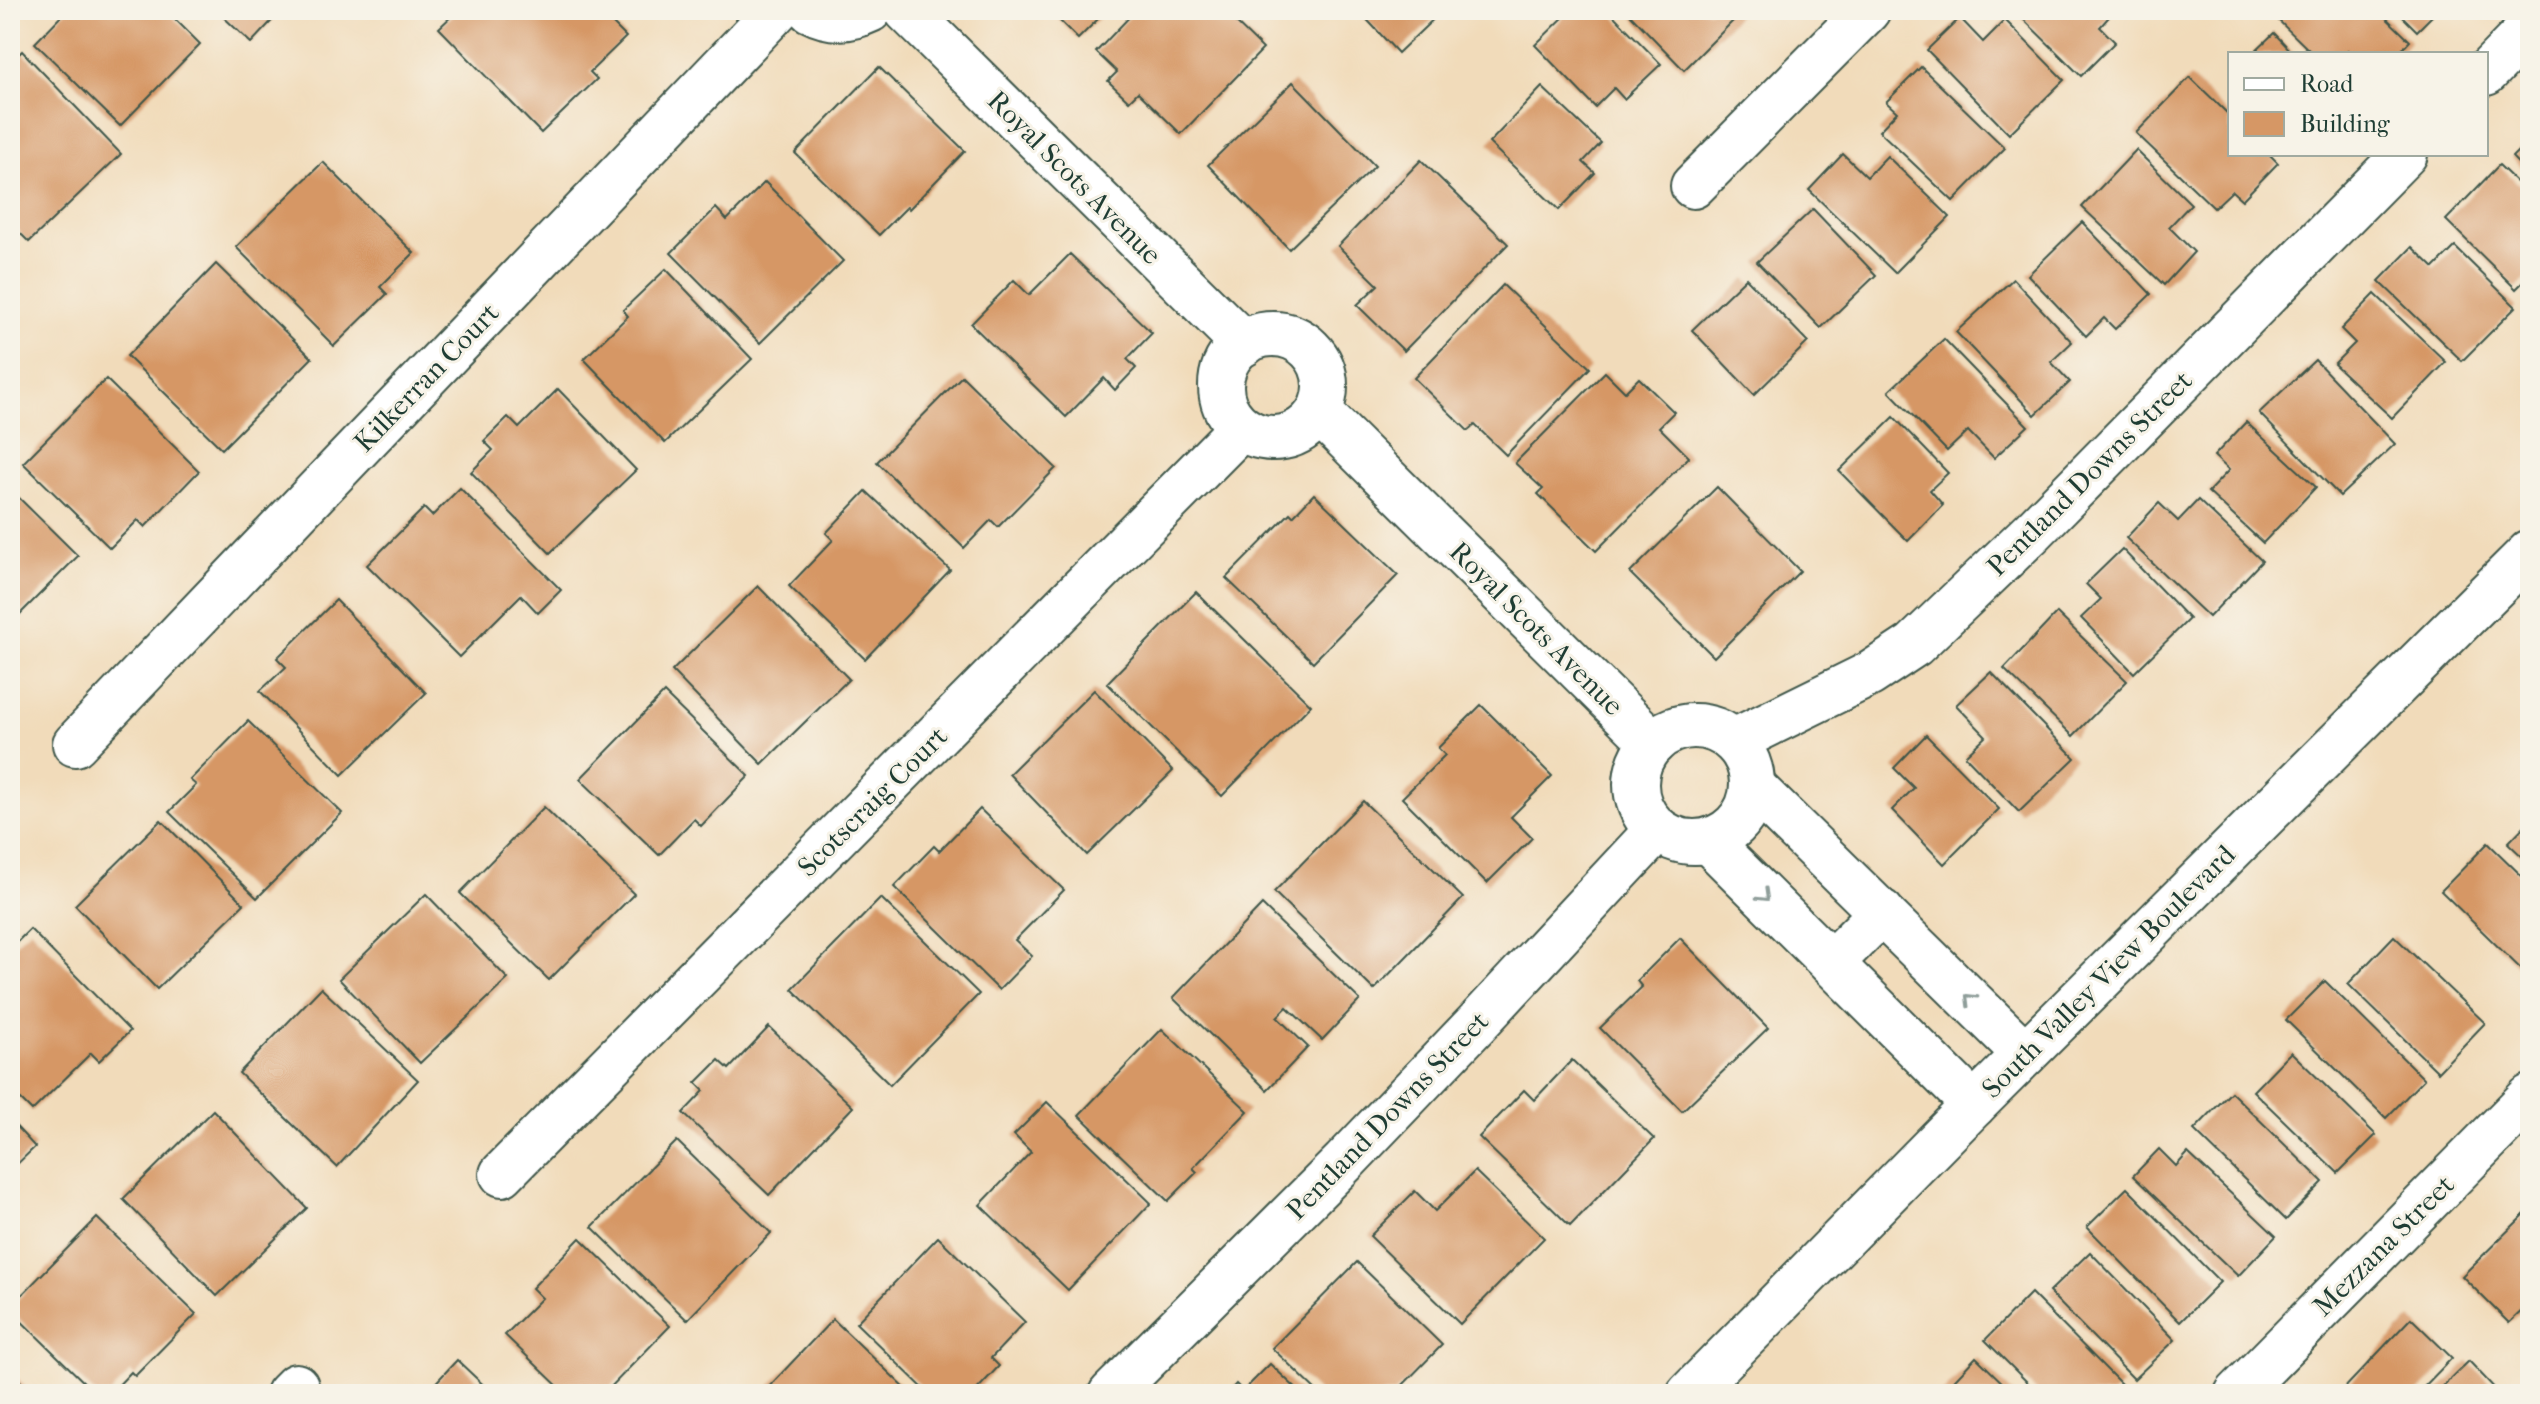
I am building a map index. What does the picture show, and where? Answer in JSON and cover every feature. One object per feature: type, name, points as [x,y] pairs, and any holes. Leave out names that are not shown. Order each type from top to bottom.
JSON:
[{"type":"street","name":"Kilkerran Court","points":[[75,744],[777,10]]},
{"type":"street","points":[[810,10],[837,19],[854,17],[870,10]]},
{"type":"street","name":"Royal Scots Avenue","points":[[906,10],[1244,344]]},
{"type":"street","points":[[1693,186],[1868,10]]},
{"type":"street","points":[[2488,71],[2530,28]]},
{"type":"street","name":"Pentland Downs Street","points":[[1734,741],[1870,674],[1914,645],[2033,531],[2403,156]]},
{"type":"street","points":[[1270,334],[1288,336],[1304,345],[1317,358],[1324,375],[1324,393],[1319,412],[1293,435],[1275,438],[1257,436],[1241,428],[1229,415],[1222,398],[1221,380],[1226,363],[1237,348],[1252,339],[1270,334]]},
{"type":"street","name":"Royal Scots Avenue","points":[[1319,412],[1653,743]]},
{"type":"street","name":"Scotscraig Court","points":[[502,1174],[1241,428]]},
{"type":"street","name":"South Valley View Boulevard","points":[[1689,1394],[1974,1105],[2530,552]]},
{"type":"street","points":[[1701,726],[1721,732],[1734,741],[1746,756],[1752,775],[1752,796],[1745,815],[1733,829],[1715,840],[1695,844],[1675,840],[1657,830],[1640,809],[1635,789],[1637,768],[1646,750],[1660,736],[1680,727],[1701,726]]},
{"type":"street","points":[[1752,786],[2025,1054]]},
{"type":"street","name":"Pentland Downs Street","points":[[1111,1394],[1354,1151],[1657,830]]},
{"type":"street","points":[[1708,841],[1974,1105]]},
{"type":"street","points":[[1831,963],[1882,912]]},
{"type":"street","name":"Mezzana Street","points":[[2237,1394],[2530,1097]]},
{"type":"building","points":[[67,10],[166,10],[200,44],[120,126],[35,43]]},
{"type":"building","points":[[216,10],[282,10],[251,43]]},
{"type":"building","points":[[458,10],[599,10],[626,37],[590,72],[597,79],[541,133],[439,28]]},
{"type":"building","points":[[1049,10],[1107,10],[1078,39]]},
{"type":"building","points":[[1136,10],[1223,10],[1263,49],[1181,134],[1138,92],[1129,101],[1108,81],[1117,72],[1096,52]]},
{"type":"building","points":[[1358,10],[1443,10],[1398,53]]},
{"type":"building","points":[[1571,10],[1608,10],[1661,64],[1624,99],[1614,88],[1595,107],[1535,45]]},
{"type":"building","points":[[1626,10],[1734,10],[1739,15],[1684,70]]},
{"type":"building","points":[[2014,10],[2115,10],[2100,27],[2115,42],[2081,76]]},
{"type":"building","points":[[2378,10],[2410,41],[2400,52],[2311,52],[2270,12]]},
{"type":"building","points":[[2396,10],[2438,10],[2417,31]]},
{"type":"building","points":[[1960,18],[1983,42],[2005,20],[2064,80],[2009,134],[1927,50]]},
{"type":"building","points":[[2274,33],[2292,52],[2254,52]]},
{"type":"building","points":[[22,51],[121,154],[29,242],[10,223],[10,63]]},
{"type":"building","points":[[879,67],[965,151],[879,235],[795,153]]},
{"type":"building","points":[[1921,67],[2005,148],[1953,201],[1879,131],[1897,112],[1886,102]]},
{"type":"building","points":[[2190,77],[2228,114],[2228,156],[2271,156],[2278,163],[2242,200],[2232,191],[2214,208],[2136,133]]},
{"type":"building","points":[[1293,82],[1375,166],[1289,249],[1208,165]]},
{"type":"building","points":[[1542,87],[1601,143],[1583,162],[1595,173],[1559,210],[1489,143]]},
{"type":"building","points":[[2530,139],[2530,176],[2512,157]]},
{"type":"building","points":[[2136,150],[2191,204],[2169,227],[2194,252],[2164,285],[2082,207]]},
{"type":"building","points":[[1843,154],[1867,177],[1887,156],[1950,217],[1895,273],[1809,190]]},
{"type":"building","points":[[1421,160],[1508,244],[1404,351],[1357,305],[1378,285],[1338,246]]},
{"type":"building","points":[[323,162],[414,253],[380,287],[387,294],[334,346],[236,247]]},
{"type":"building","points":[[2499,165],[2530,195],[2530,275],[2516,289],[2446,220]]},
{"type":"building","points":[[765,182],[843,261],[760,343],[671,253],[716,208],[727,220]]},
{"type":"building","points":[[1813,209],[1876,275],[1821,328],[1757,262]]},
{"type":"building","points":[[2082,222],[2151,294],[2115,329],[2104,318],[2086,336],[2028,275]]},
{"type":"building","points":[[2412,247],[2434,268],[2455,247],[2516,307],[2462,361],[2379,281]]},
{"type":"building","points":[[1070,254],[1152,333],[1127,359],[1136,368],[1115,390],[1104,378],[1066,417],[971,324],[1014,280],[1029,295]]},
{"type":"building","points":[[216,264],[312,358],[222,449],[127,356]]},
{"type":"building","points":[[666,269],[752,359],[665,443],[584,359],[628,316],[623,310]]},
{"type":"building","points":[[1746,278],[1808,342],[1754,395],[1692,330]]},
{"type":"building","points":[[2013,279],[2072,342],[2051,362],[2070,382],[2035,415],[1956,332]]},
{"type":"building","points":[[1503,285],[1590,368],[1506,455],[1475,425],[1468,431],[1414,378]]},
{"type":"building","points":[[2375,294],[2446,362],[2392,418],[2334,364],[2355,343],[2341,329]]},
{"type":"building","points":[[1944,339],[2028,426],[1994,458],[1968,431],[1947,451],[1889,391]]},
{"type":"building","points":[[2315,360],[2395,444],[2340,496],[2259,413]]},
{"type":"building","points":[[1605,372],[1625,392],[1639,378],[1674,412],[1659,427],[1689,457],[1596,551],[1538,494],[1543,489],[1515,463]]},
{"type":"building","points":[[962,376],[1056,468],[998,527],[991,520],[964,548],[877,462]]},
{"type":"building","points":[[106,379],[199,471],[145,527],[138,520],[110,548],[23,463]]},
{"type":"building","points":[[558,389],[636,470],[550,553],[471,472],[493,450],[484,441],[508,417],[519,428]]},
{"type":"building","points":[[1894,417],[1948,473],[1930,490],[1943,505],[1908,541],[1839,471]]},
{"type":"building","points":[[2246,422],[2316,487],[2263,543],[2208,492],[2229,470],[2214,456]]},
{"type":"building","points":[[1717,487],[1800,571],[1714,657],[1630,573]]},
{"type":"building","points":[[460,488],[561,590],[538,613],[521,595],[459,657],[367,565],[424,508],[432,516]]},
{"type":"building","points":[[10,489],[78,556],[10,624]]},
{"type":"building","points":[[866,491],[950,570],[865,659],[789,586],[833,540],[826,533]]},
{"type":"building","points":[[1314,494],[1398,575],[1313,662],[1226,578],[1290,513],[1293,516]]},
{"type":"building","points":[[2198,500],[2262,561],[2209,617],[2126,538],[2159,503],[2178,521]]},
{"type":"building","points":[[2122,549],[2189,619],[2134,673],[2081,618],[2101,599],[2086,584]]},
{"type":"building","points":[[758,586],[849,679],[762,764],[672,671]]},
{"type":"building","points":[[1196,592],[1311,705],[1222,796],[1107,683]]},
{"type":"building","points":[[336,600],[426,693],[342,775],[260,691],[286,667],[277,658]]},
{"type":"building","points":[[2057,613],[2127,681],[2073,736],[2004,669]]},
{"type":"building","points":[[1991,672],[2075,758],[2019,812],[1965,756],[1986,736],[1956,705]]},
{"type":"building","points":[[1094,690],[1173,771],[1087,855],[1009,774]]},
{"type":"building","points":[[664,693],[749,776],[701,826],[694,819],[659,855],[580,779]]},
{"type":"building","points":[[1481,705],[1552,776],[1511,817],[1532,838],[1487,883],[1402,798],[1445,755],[1438,748]]},
{"type":"building","points":[[248,721],[342,813],[257,898],[169,812],[196,785],[190,780]]},
{"type":"building","points":[[1926,735],[1999,809],[1944,864],[1892,810],[1914,788],[1894,768]]},
{"type":"building","points":[[1363,801],[1463,898],[1374,990],[1274,892]]},
{"type":"building","points":[[544,807],[634,894],[549,980],[460,893]]},
{"type":"building","points":[[980,809],[1064,890],[1015,940],[1032,956],[999,990],[894,887],[934,846],[939,851]]},
{"type":"building","points":[[161,820],[244,904],[157,989],[75,905]]},
{"type":"building","points":[[2530,820],[2530,864],[2508,843]]},
{"type":"building","points":[[2488,843],[2530,884],[2528,976],[2441,891]]},
{"type":"building","points":[[426,894],[508,979],[420,1063],[339,979]]},
{"type":"building","points":[[881,898],[979,994],[890,1085],[792,989]]},
{"type":"building","points":[[1262,905],[1360,1000],[1322,1040],[1287,1007],[1277,1017],[1308,1047],[1267,1090],[1173,998]]},
{"type":"building","points":[[30,929],[130,1031],[99,1061],[91,1053],[32,1111],[10,1089],[10,949]]},
{"type":"building","points":[[2394,936],[2485,1023],[2438,1072],[2348,984]]},
{"type":"building","points":[[1680,938],[1768,1028],[1682,1111],[1600,1028],[1642,987],[1637,981]]},
{"type":"building","points":[[2325,981],[2424,1079],[2386,1118],[2286,1020]]},
{"type":"building","points":[[321,988],[418,1080],[337,1167],[239,1073]]},
{"type":"building","points":[[769,1027],[853,1107],[769,1195],[683,1113],[704,1091],[696,1083],[719,1060],[729,1069]]},
{"type":"building","points":[[1162,1029],[1248,1111],[1193,1168],[1197,1172],[1168,1201],[1079,1115]]},
{"type":"building","points":[[2291,1052],[2376,1135],[2338,1173],[2253,1091]]},
{"type":"building","points":[[1572,1060],[1654,1139],[1570,1226],[1479,1137],[1524,1090],[1534,1100]]},
{"type":"building","points":[[2231,1092],[2323,1182],[2286,1220],[2194,1130]]},
{"type":"building","points":[[1047,1102],[1151,1203],[1068,1290],[980,1205],[1031,1152],[1014,1135]]},
{"type":"building","points":[[213,1110],[307,1208],[217,1296],[123,1199]]},
{"type":"building","points":[[10,1120],[35,1147],[10,1171]]},
{"type":"building","points":[[677,1141],[771,1233],[687,1320],[592,1227]]},
{"type":"building","points":[[2159,1149],[2176,1166],[2188,1153],[2276,1236],[2238,1276],[2133,1176]]},
{"type":"building","points":[[1475,1171],[1544,1238],[1460,1324],[1370,1236],[1415,1191],[1435,1211]]},
{"type":"building","points":[[2127,1188],[2220,1282],[2180,1322],[2087,1227]]},
{"type":"building","points":[[2530,1209],[2530,1303],[2509,1323],[2462,1276]]},
{"type":"building","points":[[97,1218],[196,1314],[135,1376],[131,1372],[110,1394],[96,1394],[10,1310]]},
{"type":"building","points":[[938,1237],[1025,1322],[991,1358],[999,1366],[973,1394],[929,1394],[856,1323]]},
{"type":"building","points":[[580,1238],[670,1326],[604,1394],[566,1394],[505,1335],[542,1298],[532,1288]]},
{"type":"building","points":[[2090,1252],[2175,1340],[2134,1379],[2049,1292]]},
{"type":"building","points":[[1357,1262],[1442,1345],[1394,1394],[1320,1394],[1272,1348]]},
{"type":"building","points":[[2031,1293],[2122,1385],[2112,1394],[2039,1394],[1985,1340]]},
{"type":"building","points":[[2411,1318],[2452,1358],[2417,1394],[2339,1394]]},
{"type":"building","points":[[833,1319],[911,1394],[762,1394]]},
{"type":"building","points":[[1976,1357],[2014,1394],[1941,1394]]},
{"type":"building","points":[[457,1360],[493,1394],[431,1394],[428,1391]]},
{"type":"building","points":[[2469,1361],[2500,1394],[2435,1394]]},
{"type":"building","points":[[1270,1364],[1302,1394],[1227,1394],[1236,1384],[1243,1391]]},
{"type":"building","points":[[10,1369],[31,1394],[10,1394]]}]
